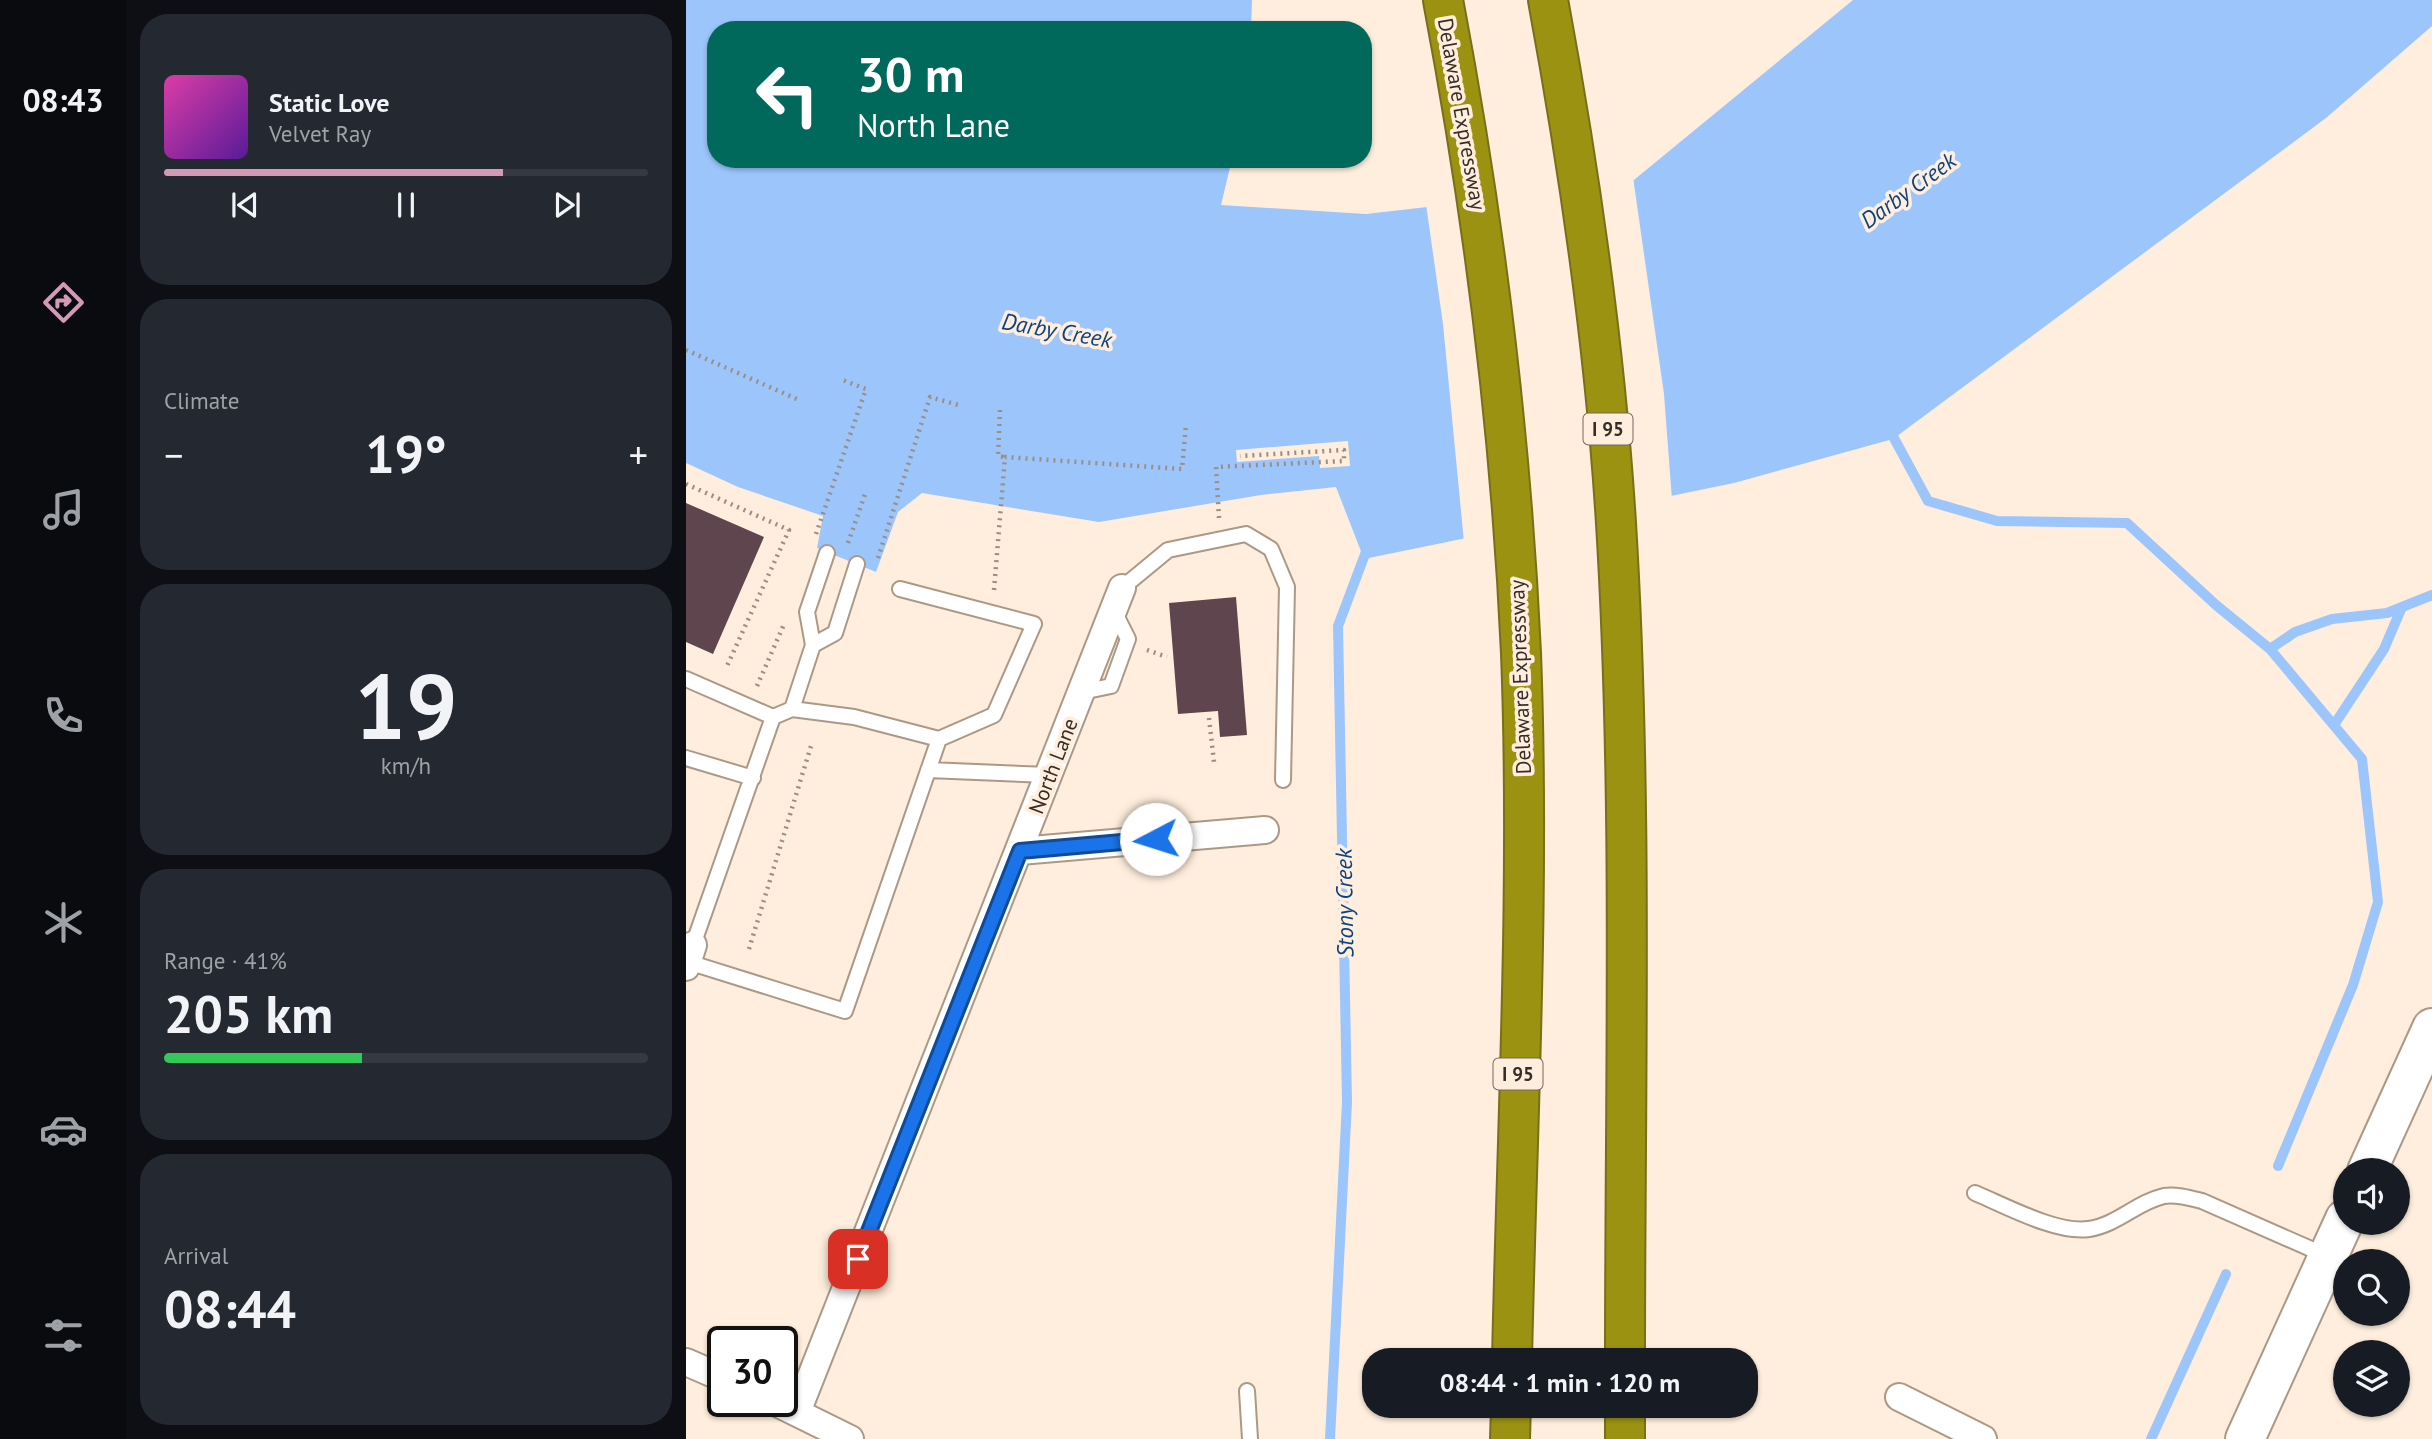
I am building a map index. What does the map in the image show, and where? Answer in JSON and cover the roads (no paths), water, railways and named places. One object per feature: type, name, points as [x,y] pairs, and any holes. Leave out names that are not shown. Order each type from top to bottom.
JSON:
[{"type":"highway","name":"Delaware Expressway","points":[[1443,0],[1493,312],[1521,653],[1524,788],[1512,1348]]},
{"type":"highway","name":"I 95","points":[[1548,0],[1594,291],[1607,409],[1617,550],[1625,788],[1625,1348]]},
{"type":"highway","points":[[1510,1439],[1511,1418]]},
{"type":"highway","points":[[1625,1418],[1625,1439]]},
{"type":"street","name":"North Lane","points":[[798,1378],[1020,851],[1118,599]]},
{"type":"street","points":[[1020,851],[1265,830]]},
{"type":"street","points":[[2373,1158],[2432,1027]]},
{"type":"street","points":[[2245,1439],[2338,1235]]},
{"type":"street","points":[[686,1362],[707,1371]]},
{"type":"street","points":[[1899,1397],[1983,1439]]},
{"type":"street","points":[[798,1413],[850,1439]]},
{"type":"lane","points":[[1118,599],[1168,550],[1246,534],[1271,549],[1287,587],[1283,780]]},
{"type":"lane","points":[[792,709],[813,645],[807,612],[827,553]]},
{"type":"lane","points":[[813,645],[835,633],[857,564]]},
{"type":"lane","points":[[686,680],[773,717],[792,709],[854,717],[939,739],[994,715],[1034,624],[992,610],[900,589]]},
{"type":"lane","points":[[773,717],[689,958],[845,1011],[939,739]]},
{"type":"lane","points":[[686,758],[753,778]]},
{"type":"lane","points":[[928,770],[1049,775]]},
{"type":"lane","points":[[1975,1193],[2034,1218],[2068,1228],[2087,1230],[2113,1222],[2164,1196],[2180,1196],[2202,1200],[2328,1257]]},
{"type":"lane","points":[[1247,1391],[1250,1439]]},
{"type":"water","name":"Darby Creek","points":[[686,0],[1252,0],[1251,21],[707,21],[707,168],[1230,168],[1221,205],[1366,214],[1629,184],[1853,0],[2432,0],[2432,26],[2326,118],[1893,439],[1734,483],[1364,559],[1336,487],[1261,495],[1099,522],[922,493],[898,512],[876,572],[817,548],[823,516],[738,487],[686,463]]},
{"type":"waterway","points":[[1888,427],[1928,501],[1997,521],[2127,523],[2216,605],[2270,649],[2362,759],[2378,902],[2353,985],[2278,1166]]},
{"type":"waterway","name":"Stony Creek","points":[[1330,1439],[1347,1102],[1338,626],[1367,549]]},
{"type":"waterway","points":[[2270,649],[2295,632],[2332,619],[2387,613],[2432,595]]},
{"type":"waterway","points":[[2334,725],[2384,649],[2402,607]]},
{"type":"waterway","points":[[2151,1439],[2226,1274]]}]
